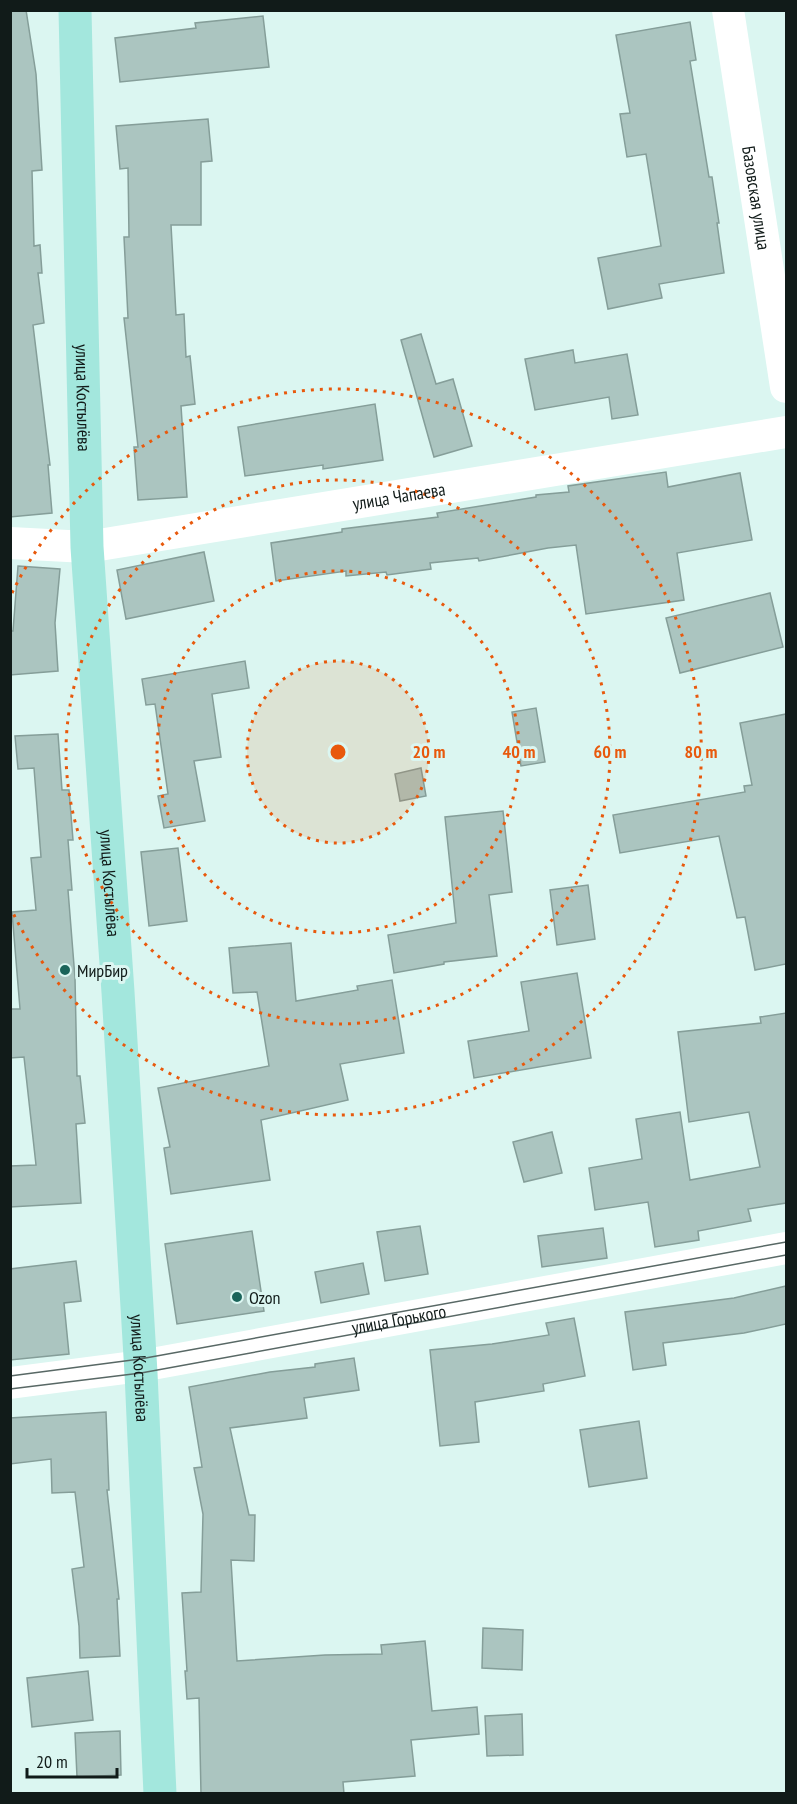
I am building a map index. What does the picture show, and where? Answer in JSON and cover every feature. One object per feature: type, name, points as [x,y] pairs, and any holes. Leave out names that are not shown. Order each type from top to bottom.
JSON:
[{"type":"main road","name":"улица Костылёва","points":[[75,10],[87,547],[117,968],[141,1366],[160,1794]]},
{"type":"street","name":"Базовская улица","points":[[729,10],[786,387]]},
{"type":"street","name":"улица Чапаева","points":[[10,543],[87,547],[786,432]]},
{"type":"street","name":"улица Горького","points":[[10,1383],[141,1366],[786,1248]]},
{"type":"building","points":[[10,10],[26,10],[36,74],[42,170],[32,171],[34,246],[40,245],[42,273],[38,273],[44,323],[33,325],[50,465],[48,465],[52,513],[10,517]]},
{"type":"building","points":[[263,16],[269,67],[120,82],[115,38],[196,28],[195,23]]},
{"type":"building","points":[[690,22],[696,60],[690,61],[709,177],[712,177],[724,273],[659,284],[662,298],[608,309],[598,258],[661,246],[646,154],[627,157],[620,114],[630,113],[616,35]]},
{"type":"building","points":[[208,119],[212,161],[201,162],[201,225],[171,225],[176,315],[184,314],[186,357],[190,356],[195,404],[181,406],[187,497],[138,500],[134,447],[138,447],[124,318],[128,318],[124,237],[129,237],[128,168],[120,169],[116,126]]},
{"type":"building","points":[[421,334],[436,384],[453,379],[472,446],[434,457],[401,340]]},
{"type":"building","points":[[573,350],[575,363],[627,354],[638,415],[612,419],[609,397],[535,410],[525,359]]},
{"type":"building","points":[[375,404],[383,460],[323,469],[323,465],[245,476],[238,427]]},
{"type":"building","points":[[666,472],[668,487],[740,473],[752,540],[677,553],[684,600],[586,614],[576,545],[479,561],[478,558],[430,563],[431,569],[387,575],[386,572],[346,576],[346,571],[276,581],[271,543],[342,532],[342,529],[438,517],[437,513],[536,497],[536,495],[569,492],[568,486]]},
{"type":"building","points":[[204,552],[214,601],[126,619],[117,570]]},
{"type":"building","points":[[18,566],[60,569],[55,623],[58,671],[10,675],[10,631],[13,631]]},
{"type":"building","points":[[770,593],[783,647],[680,673],[666,618]]},
{"type":"building","points":[[245,661],[249,688],[212,694],[221,757],[194,761],[205,821],[164,828],[158,796],[168,794],[155,704],[146,705],[142,679]]},
{"type":"building","points":[[536,708],[545,762],[521,766],[512,712]]},
{"type":"building","points":[[786,714],[786,964],[755,970],[745,917],[737,918],[719,836],[620,853],[613,815],[745,792],[744,786],[752,785],[740,723]]},
{"type":"building","points":[[58,734],[62,790],[69,790],[73,840],[68,840],[72,890],[68,890],[75,978],[77,1076],[80,1076],[85,1123],[76,1124],[81,1203],[10,1207],[10,1166],[36,1165],[24,1057],[10,1058],[10,1009],[20,1009],[12,912],[36,910],[31,858],[41,857],[34,768],[18,769],[15,736]]},
{"type":"building","points":[[421,768],[426,796],[400,801],[395,774]]},
{"type":"building","points":[[503,811],[512,892],[489,895],[497,956],[444,962],[444,964],[394,973],[388,935],[456,923],[445,817]]},
{"type":"building","points":[[178,848],[187,921],[149,926],[141,852]]},
{"type":"building","points":[[588,885],[595,939],[557,945],[550,890]]},
{"type":"building","points":[[291,943],[296,1001],[358,990],[357,986],[392,980],[404,1053],[340,1064],[348,1100],[261,1120],[270,1180],[171,1194],[164,1148],[170,1147],[158,1088],[269,1066],[257,992],[233,993],[229,948]]},
{"type":"building","points":[[577,973],[591,1058],[474,1078],[468,1041],[529,1031],[521,982]]},
{"type":"building","points":[[786,1013],[786,1203],[748,1209],[751,1221],[698,1231],[699,1240],[655,1247],[648,1202],[595,1210],[589,1168],[642,1159],[636,1119],[680,1112],[690,1180],[760,1167],[749,1112],[689,1122],[678,1032],[761,1023],[760,1017]]},
{"type":"building","points":[[552,1132],[562,1173],[524,1182],[513,1142]]},
{"type":"building","points":[[420,1226],[428,1274],[385,1281],[377,1232]]},
{"type":"building","points":[[603,1228],[607,1258],[542,1267],[538,1236]]},
{"type":"building","points":[[252,1231],[264,1311],[177,1324],[165,1244]]},
{"type":"building","points":[[76,1261],[81,1301],[64,1303],[69,1354],[10,1360],[10,1269]]},
{"type":"building","points":[[363,1263],[369,1294],[321,1303],[315,1272]]},
{"type":"building","points":[[786,1286],[786,1324],[744,1333],[663,1343],[666,1365],[633,1370],[625,1312],[734,1298]]},
{"type":"building","points":[[574,1318],[585,1376],[543,1384],[544,1391],[475,1402],[479,1442],[440,1446],[430,1350],[492,1344],[549,1335],[546,1323]]},
{"type":"building","points":[[354,1358],[359,1390],[304,1398],[307,1418],[230,1428],[249,1515],[255,1515],[254,1561],[231,1560],[237,1661],[382,1654],[381,1645],[425,1641],[432,1711],[477,1707],[479,1734],[411,1740],[415,1776],[343,1782],[344,1794],[201,1794],[199,1698],[187,1699],[182,1593],[201,1592],[203,1514],[194,1468],[202,1467],[189,1387],[270,1372],[315,1367],[315,1364]]},
{"type":"building","points":[[106,1412],[109,1490],[107,1490],[119,1599],[117,1599],[120,1656],[80,1658],[79,1626],[72,1569],[84,1567],[75,1492],[52,1493],[51,1459],[10,1464],[10,1418]]},
{"type":"building","points":[[639,1421],[647,1478],[589,1487],[580,1430]]},
{"type":"building","points":[[483,1628],[523,1630],[522,1670],[482,1668]]},
{"type":"building","points":[[88,1671],[93,1720],[32,1727],[27,1678]]},
{"type":"building","points":[[522,1714],[523,1755],[487,1756],[485,1716]]},
{"type":"building","points":[[120,1731],[121,1775],[77,1777],[75,1733]]},
{"type":"tram line","points":[[10,1376],[140,1359],[786,1242]]},
{"type":"tram line","points":[[10,1389],[141,1373],[786,1255]]},
{"type":"place","name":"МирБир","points":[[65,970]]},
{"type":"place","name":"Ozon","points":[[237,1297]]}]
